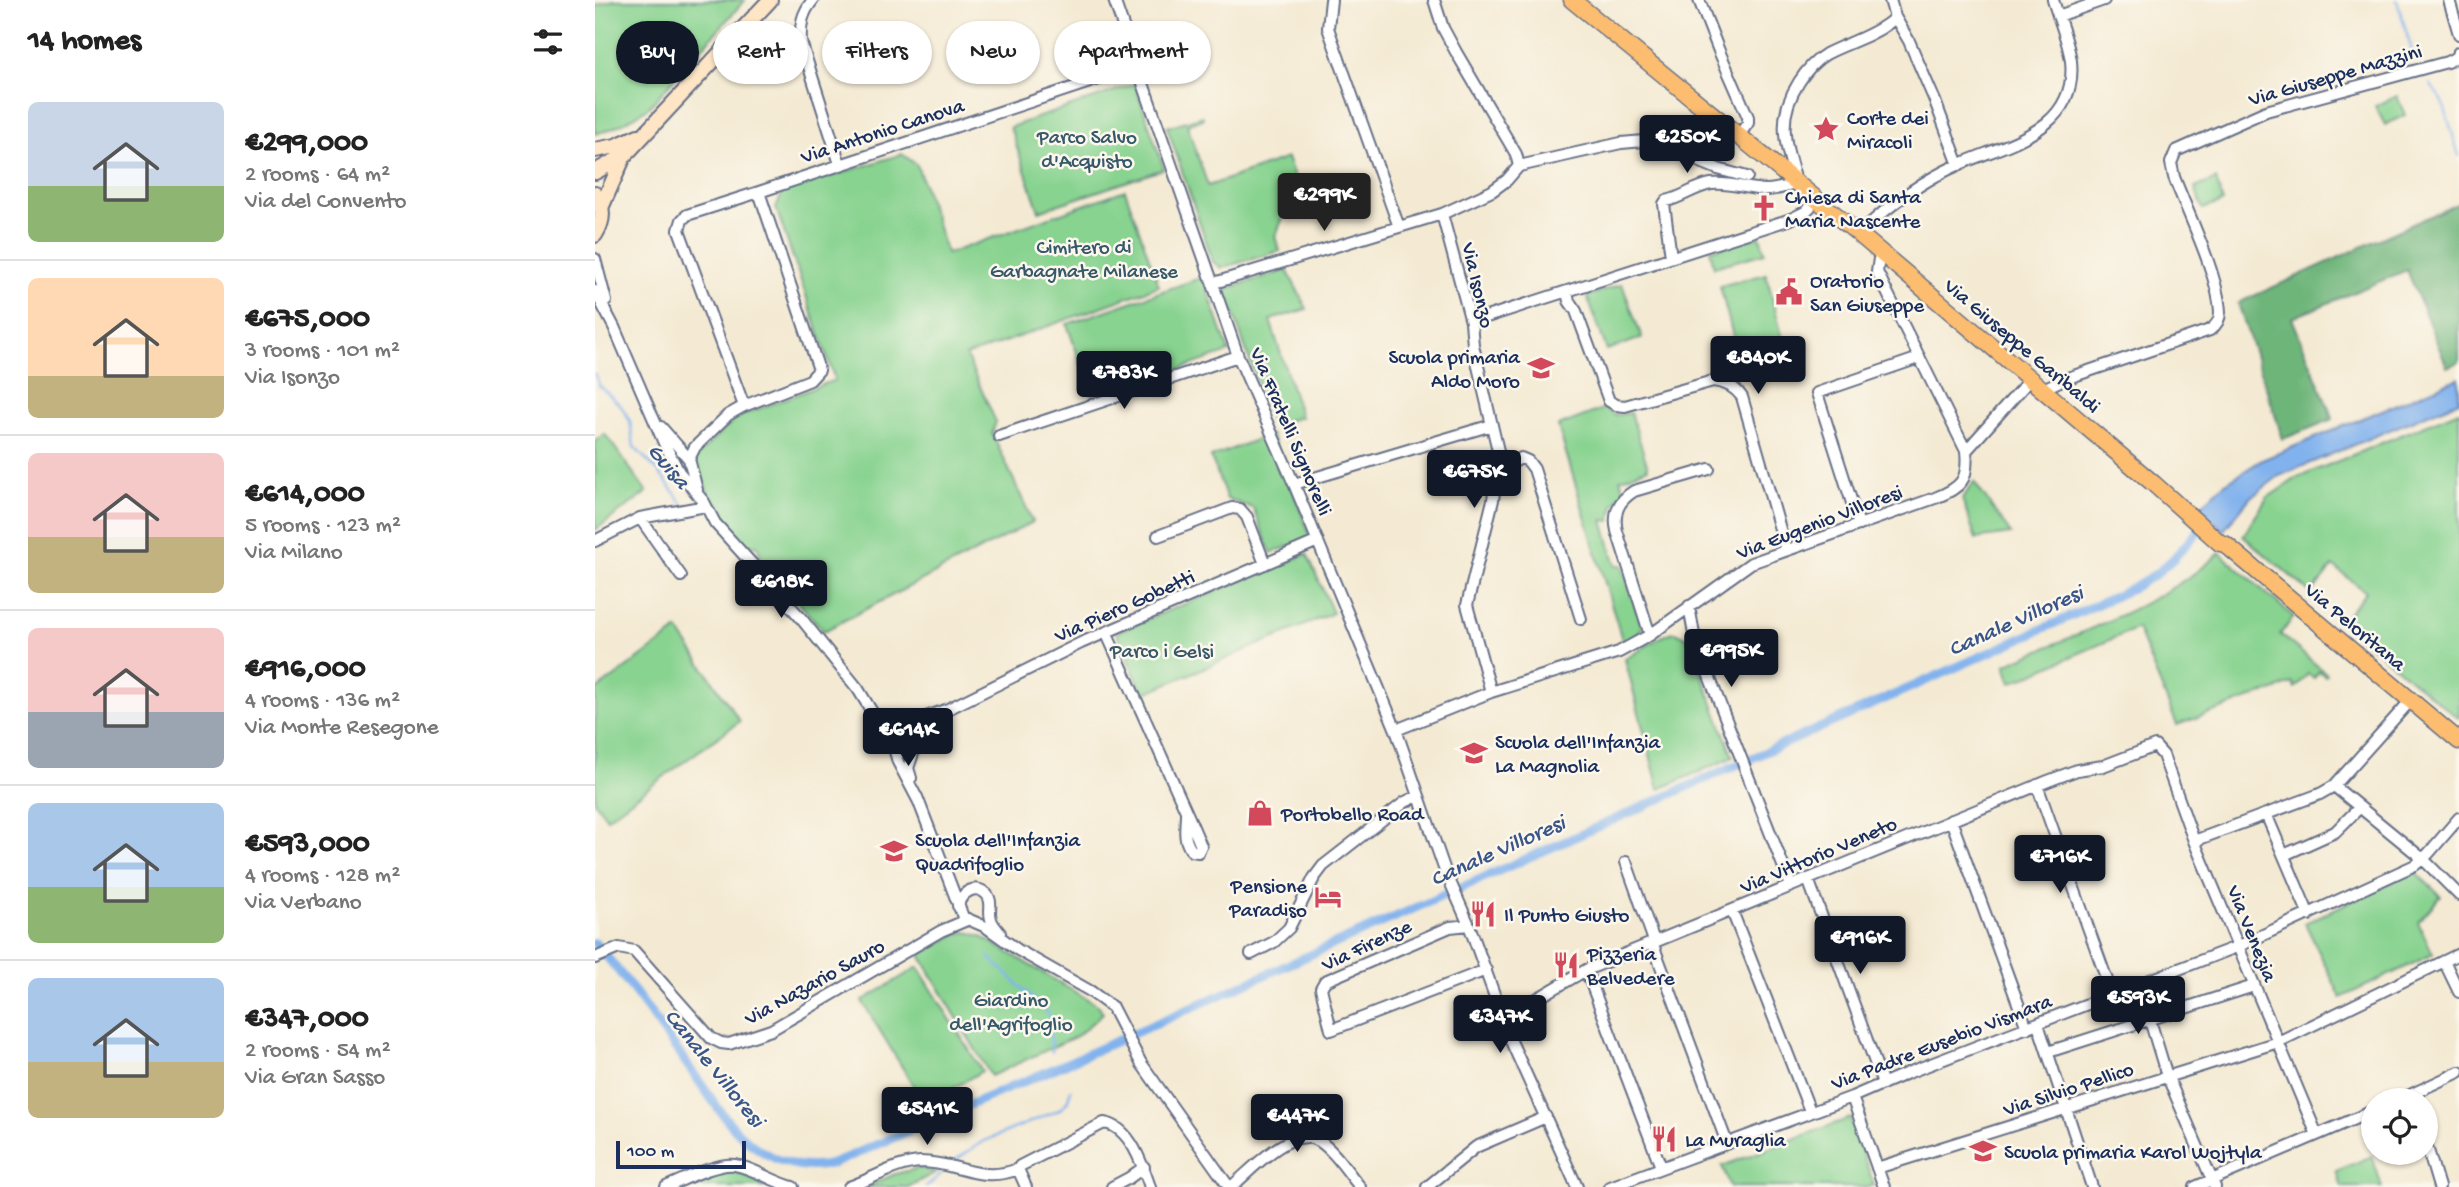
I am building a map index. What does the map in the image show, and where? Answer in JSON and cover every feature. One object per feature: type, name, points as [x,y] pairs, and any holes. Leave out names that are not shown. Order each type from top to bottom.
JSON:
[{"type":"main road","name":"Via Giuseppe Garibaldi","points":[[1572,0],[1859,233],[2189,513]]},
{"type":"main road","name":"Via Peloritana","points":[[2189,513],[2224,539],[2225,544],[2459,741]]},
{"type":"street","points":[[595,172],[624,156],[770,0]]},
{"type":"street","points":[[813,0],[803,17],[801,42],[839,163]]},
{"type":"street","name":"Via Fratelli Signorelli","points":[[1114,0],[1122,21]]},
{"type":"street","points":[[1331,0],[1328,28],[1399,227]]},
{"type":"street","points":[[1434,0],[1443,28],[1516,154],[1519,166]]},
{"type":"street","points":[[1699,0],[1748,117],[1748,123],[1739,135]]},
{"type":"street","points":[[1890,0],[1895,17],[1909,41],[1935,101],[1959,165]]},
{"type":"street","points":[[1859,233],[1874,219],[1920,187],[1959,165],[2031,135],[2045,126],[2059,109],[2069,87],[2071,66],[2069,48],[2053,0]]},
{"type":"street","points":[[2058,16],[2104,0]]},
{"type":"street","points":[[2449,0],[2459,34]]},
{"type":"street","points":[[1671,257],[1664,204],[1666,201],[1679,199],[1687,191],[1713,184],[1768,190],[1797,182],[1785,143],[1784,128],[1786,111],[1797,85],[1811,66],[1823,56],[1883,28],[1895,17]]},
{"type":"street","name":"Via Giuseppe Mazzini","points":[[2037,384],[2062,380],[2210,330],[2217,325],[2220,314],[2216,292],[2174,177],[2171,163],[2176,151],[2266,111],[2447,62],[2458,54]]},
{"type":"street","name":"Via Antonio Canova","points":[[744,406],[679,230],[687,215],[1083,84]]},
{"type":"street","name":"Via Fratelli Signorelli","points":[[1144,84],[1238,356],[1396,730],[1417,796],[1469,925],[1511,1041],[1577,1187]]},
{"type":"street","points":[[595,150],[616,145],[646,132]]},
{"type":"street","points":[[1214,283],[1442,214],[1492,191],[1507,180],[1519,166],[1622,143],[1644,141],[1747,177]]},
{"type":"street","points":[[601,208],[624,156]]},
{"type":"street","points":[[759,192],[819,370],[810,380],[728,415],[695,447],[689,459],[693,482],[715,523],[836,661],[858,688],[893,741],[907,753],[916,746]]},
{"type":"street","points":[[595,194],[601,208],[601,220],[595,234]]},
{"type":"street","points":[[1471,322],[1791,219],[1805,212],[1817,200]]},
{"type":"street","name":"Via Isonzo","points":[[1442,214],[1471,322],[1473,345],[1499,455],[1486,534],[1467,606],[1491,692]]},
{"type":"street","points":[[1880,252],[1877,272],[1966,451]]},
{"type":"street","points":[[595,258],[614,327]]},
{"type":"street","points":[[595,291],[614,327],[651,414],[680,460],[689,459]]},
{"type":"street","points":[[1570,291],[1569,301],[1576,311],[1609,401],[1625,406],[1713,381],[1738,391],[1786,550]]},
{"type":"street","points":[[595,312],[614,327]]},
{"type":"street","points":[[999,436],[1238,356]]},
{"type":"street","points":[[1859,525],[1817,393],[1919,358]]},
{"type":"street","name":"Via Eugenio Villoresi","points":[[1396,730],[1491,692],[1619,652],[1650,635],[1751,563],[1952,491],[1965,477],[1968,467],[1966,451],[2037,384]]},
{"type":"street","points":[[1294,484],[1492,425]]},
{"type":"street","points":[[675,452],[695,447]]},
{"type":"street","points":[[675,452],[687,483],[703,502]]},
{"type":"street","points":[[1498,471],[1521,458],[1528,461],[1534,469],[1581,619]]},
{"type":"street","points":[[1650,635],[1617,531],[1616,511],[1619,503],[1634,491],[1709,470]]},
{"type":"street","points":[[595,541],[640,518],[703,502]]},
{"type":"street","points":[[1159,536],[1231,508],[1240,509],[1247,517],[1265,564]]},
{"type":"street","points":[[640,518],[681,576]]},
{"type":"street","name":"Via Piero Gobetti","points":[[906,726],[948,709],[1106,632],[1318,541]]},
{"type":"street","points":[[1689,606],[1695,640],[1791,886]]},
{"type":"street","points":[[1672,619],[1695,640]]},
{"type":"street","points":[[1106,632],[1186,813]]},
{"type":"street","points":[[2195,841],[2320,794],[2334,786],[2411,700]]},
{"type":"street","name":"Via Piero Gobetti","points":[[916,746],[948,709]]},
{"type":"street","points":[[919,803],[908,768],[916,746],[916,732],[906,726],[898,726],[893,741],[898,762],[919,803],[965,915],[1112,1007],[1136,1056],[1230,1187],[1281,1145],[1301,1137],[1309,1137],[1323,1144],[1360,1187]]},
{"type":"street","name":"Via Vittorio Veneto","points":[[1504,1018],[1586,970],[1653,942],[2037,785],[2077,770],[2103,766],[2155,746]]},
{"type":"street","name":"Via Venezia","points":[[2155,746],[2164,755],[2195,841],[2317,1135]]},
{"type":"street","points":[[2037,785],[2112,995]]},
{"type":"street","points":[[2334,786],[2423,859],[2459,895]]},
{"type":"street","points":[[1251,954],[1274,942],[1289,928],[1314,878],[1323,866],[1405,802],[1417,796]]},
{"type":"street","points":[[2284,855],[2335,832],[2359,808]]},
{"type":"street","points":[[2266,814],[2309,915]]},
{"type":"street","name":"Via Padre Eusebio Vismara","points":[[1610,1187],[1852,1097],[2239,946],[2423,859],[2459,818]]},
{"type":"street","points":[[1951,820],[2027,1028]]},
{"type":"street","points":[[942,859],[958,881],[971,890]]},
{"type":"street","points":[[1626,862],[1727,1143]]},
{"type":"street","points":[[1808,879],[1883,1084]]},
{"type":"street","points":[[965,915],[963,894],[971,890],[986,894],[991,903],[992,922],[1006,941]]},
{"type":"street","points":[[965,915],[984,919],[990,911]]},
{"type":"street","points":[[1732,911],[1810,1111]]},
{"type":"street","name":"Via Nazario Sauro","points":[[595,958],[614,950],[626,948],[634,951],[711,1038],[729,1044],[748,1040],[780,1026],[965,915]]},
{"type":"street","name":"Via Firenze","points":[[1469,925],[1450,927],[1325,981],[1321,988],[1331,1030],[1486,970]]},
{"type":"street","name":"Via Silvio Pellico","points":[[1877,1168],[2278,1042],[2459,954]]},
{"type":"street","points":[[2444,961],[2459,992]]},
{"type":"street","points":[[1586,970],[1661,1167]]},
{"type":"street","points":[[2139,984],[2167,1077],[2214,1184]]},
{"type":"street","points":[[2048,1052],[2254,986]]},
{"type":"street","points":[[2038,1024],[2092,1187]]},
{"type":"street","points":[[2431,1088],[2459,1072]]},
{"type":"street","points":[[1852,1097],[1884,1187]]},
{"type":"street","points":[[2195,1187],[2214,1184],[2361,1116]]},
{"type":"street","points":[[1427,1187],[1482,1144],[1546,1117]]},
{"type":"street","points":[[849,1187],[906,1164],[921,1162],[936,1163],[982,1175],[999,1175],[1018,1169],[1104,1122],[1115,1126],[1139,1155],[1147,1177],[1129,1178],[1112,1187]]},
{"type":"street","points":[[666,1187],[724,1165],[735,1165],[793,1187]]},
{"type":"street","points":[[2432,1165],[2439,1187]]},
{"type":"street","points":[[1018,1169],[1027,1187]]},
{"type":"green space","points":[[614,0],[745,0],[726,21],[713,21],[713,36],[699,51],[699,21],[616,21],[616,84],[670,84],[649,107],[623,123],[595,134],[595,6]]},
{"type":"green space","name":"Parco Salvo d'Acquisto","points":[[1135,84],[1164,169],[1039,211],[1010,127]]},
{"type":"green space","points":[[2397,96],[2405,115],[2385,125],[2375,106]]},
{"type":"green space","points":[[1203,116],[1203,119],[1187,125],[1208,186],[1287,158],[1297,184],[1275,237],[1280,251],[1221,268],[1213,262],[1167,127]]},
{"type":"green space","name":"Cimitero di Garbagnate Milanese","points":[[902,154],[917,165],[947,254],[1125,190],[1159,286],[966,356],[996,422],[992,433],[1033,522],[824,631],[761,561],[758,546],[745,544],[719,519],[694,459],[737,417],[835,380],[776,208],[783,191]]},
{"type":"green space","points":[[2216,179],[2223,202],[2203,209],[2195,188]]},
{"type":"green space","points":[[2459,203],[2459,362],[2447,367],[2407,270],[2292,318],[2333,419],[2283,439],[2238,303]]},
{"type":"green space","points":[[1760,236],[1765,253],[1714,267],[1710,250]]},
{"type":"green space","points":[[1287,270],[1307,309],[1270,320],[1301,417],[1272,425],[1225,289]]},
{"type":"green space","points":[[1766,274],[1786,351],[1740,363],[1720,286]]},
{"type":"green space","points":[[1203,277],[1229,352],[1093,399],[1067,324]]},
{"type":"green space","points":[[1622,284],[1642,338],[1607,350],[1587,296]]},
{"type":"green space","points":[[1605,408],[1615,415],[1631,413],[1648,468],[1620,479],[1625,491],[1614,504],[1610,521],[1603,520],[1616,566],[1622,565],[1642,627],[1639,634],[1623,643],[1558,426]]},
{"type":"green space","points":[[2459,411],[2458,718],[2341,622],[2366,592],[2333,566],[2311,593],[2243,536],[2267,498],[2297,478]]},
{"type":"green space","points":[[605,434],[647,492],[595,530],[595,441]]},
{"type":"green space","points":[[1271,434],[1311,538],[1271,553],[1253,508],[1227,499],[1211,457]]},
{"type":"green space","points":[[1974,482],[2011,534],[1976,539],[1962,499]]},
{"type":"green space","points":[[2220,553],[2294,617],[2280,634],[2327,674],[2325,676],[2319,671],[2314,678],[2308,674],[2295,688],[2293,683],[2177,725],[2137,628],[2011,683],[2005,665],[2145,603],[2197,572]]},
{"type":"green space","name":"Parco i Gelsi","points":[[1307,554],[1333,613],[1143,694],[1116,632]]},
{"type":"green space","points":[[678,630],[740,721],[607,818],[595,802],[595,691]]},
{"type":"green space","points":[[1676,632],[1686,637],[1690,643],[1733,757],[1659,789],[1625,659],[1657,639]]},
{"type":"green space","points":[[2414,871],[2441,896],[2418,922],[2433,954],[2341,998],[2305,923]]},
{"type":"green space","name":"Giardino dell'Agrifoglio","points":[[968,932],[982,937],[1099,1006],[1103,1013],[1077,1036],[991,1076],[920,955],[956,934]]},
{"type":"green space","points":[[918,967],[982,1071],[925,1105],[862,1001]]},
{"type":"green space","points":[[1850,1118],[1874,1185],[1730,1187],[1722,1166]]},
{"type":"green space","points":[[2361,1161],[2361,1165],[2375,1165],[2382,1187],[2342,1187],[2336,1171]]},
{"type":"green space","points":[[919,1168],[936,1172],[908,1187],[866,1187],[895,1174]]},
{"type":"green space","points":[[732,1170],[770,1187],[686,1187],[726,1172]]},
{"type":"water","points":[[2459,378],[2459,401],[2279,476],[2249,499],[2224,530],[2198,509],[2224,484],[2262,460]]},
{"type":"waterway","points":[[2397,0],[2414,58]]},
{"type":"waterway","points":[[2430,84],[2443,102],[2459,156]]},
{"type":"waterway","name":"Guisa","points":[[595,374],[599,385],[621,406],[630,421],[634,447],[657,470],[683,504]]},
{"type":"waterway","name":"Canale Villoresi","points":[[595,943],[742,1136],[760,1150],[780,1160],[810,1166],[832,1164],[1065,1064],[2125,592],[2156,574],[2173,559],[2216,511]]},
{"type":"waterway","name":"Guisa","points":[[989,957],[1048,1013],[1052,1052]]},
{"type":"waterway","name":"Guisa","points":[[954,1161],[982,1142],[1059,1110],[1067,1102],[1071,1090]]},
{"type":"waterway","name":"Guisa","points":[[926,1187],[941,1174]]},
{"type":"place","name":"Corte dei Miracoli","points":[[1826,129]]},
{"type":"place","name":"Chiesa di Santa Maria Nascente","points":[[1764,208]]},
{"type":"place","name":"Oratorio San Giuseppe","points":[[1789,292]]},
{"type":"place","name":"Scuola primaria Aldo Moro","points":[[1541,368]]},
{"type":"place","name":"Scuola dell'Infanzia La Magnolia","points":[[1474,753]]},
{"type":"place","name":"Portobello Road","points":[[1260,813]]},
{"type":"place","name":"Scuola dell'Infanzia Quadrifoglio","points":[[894,851]]},
{"type":"place","name":"Pensione Paradiso","points":[[1328,897]]},
{"type":"place","name":"Il Punto Giusto","points":[[1483,914]]},
{"type":"place","name":"Pizzeria Belvedere","points":[[1566,965]]},
{"type":"place","name":"La Muraglia","points":[[1664,1139]]},
{"type":"place","name":"Scuola primaria Karol Wojtyla","points":[[1983,1151]]}]
